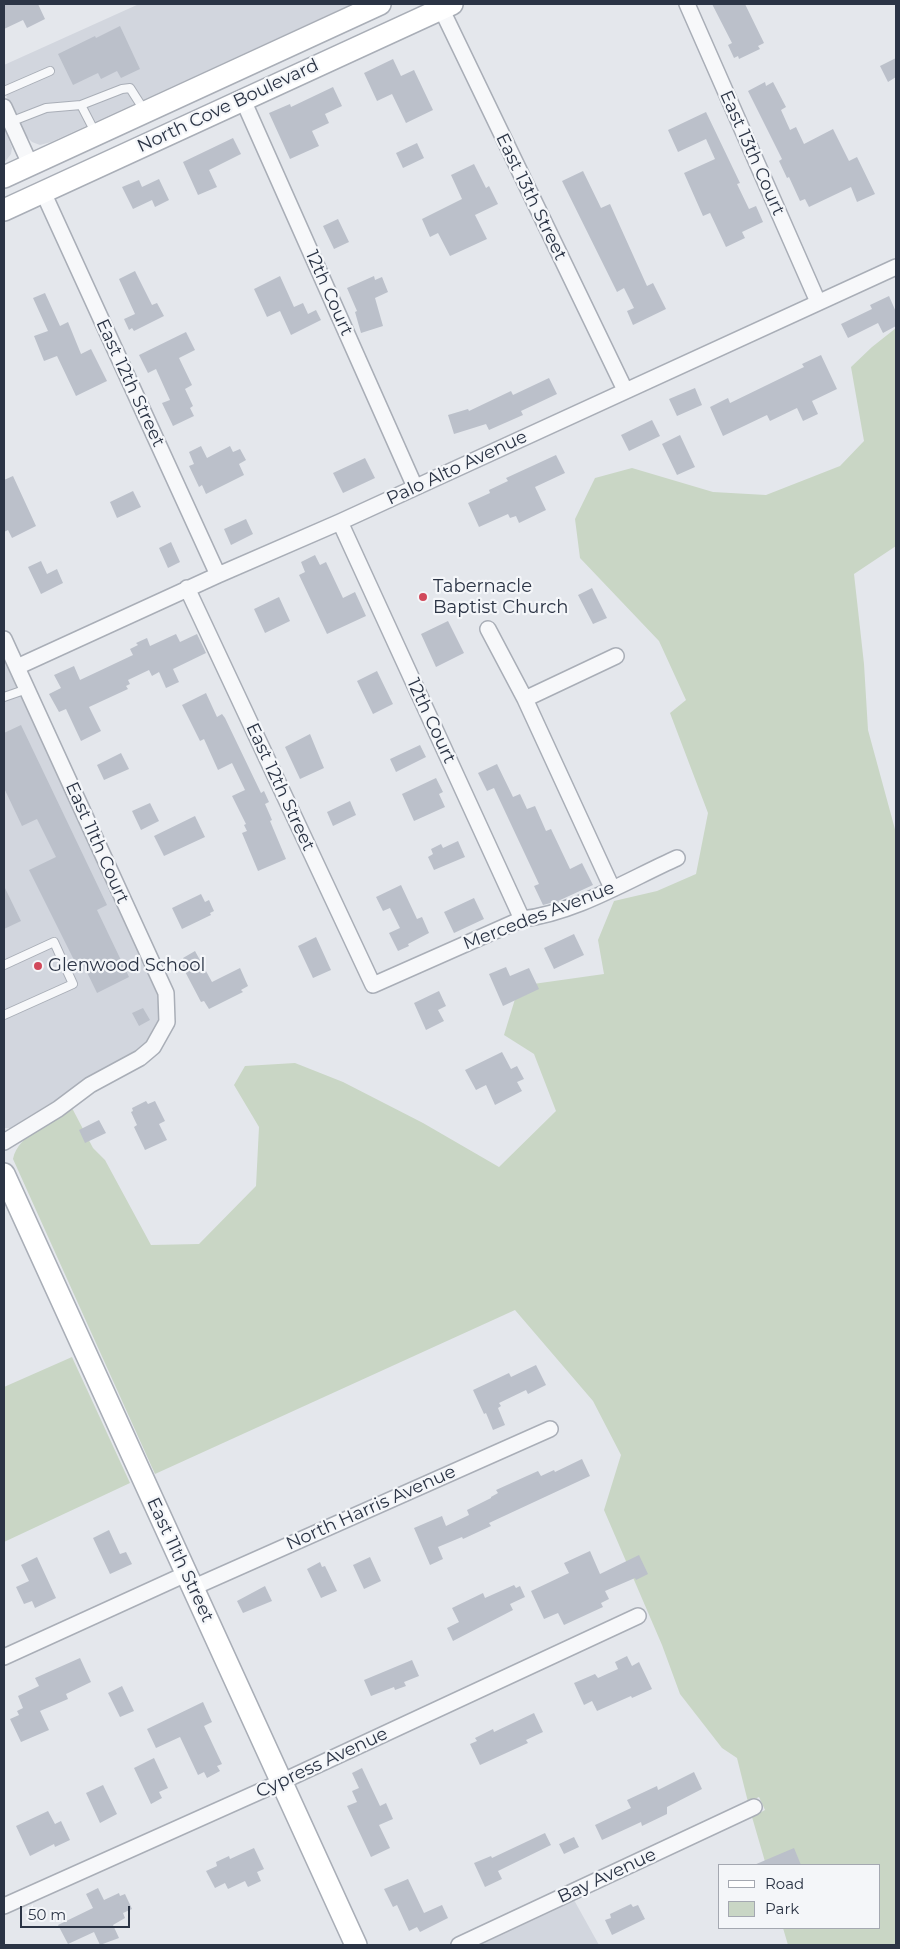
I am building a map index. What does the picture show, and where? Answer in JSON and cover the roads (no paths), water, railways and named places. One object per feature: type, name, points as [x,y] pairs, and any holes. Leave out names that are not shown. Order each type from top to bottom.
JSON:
[{"type":"main road","name":"North Cove Boulevard","points":[[4,177],[380,4]]},
{"type":"main road","name":"North Cove Boulevard","points":[[4,210],[444,5]]},
{"type":"main road","name":"East 11th Street","points":[[4,1174],[356,1945]]},
{"type":"street","name":"East 13th Court","points":[[687,4],[818,302]]},
{"type":"street","name":"East 13th Street","points":[[444,5],[625,390]]},
{"type":"street","name":"12th Court","points":[[243,100],[415,487]]},
{"type":"street","points":[[4,107],[30,164]]},
{"type":"street","name":"East 12th Street","points":[[43,192],[218,574]]},
{"type":"street","name":"Palo Alto Avenue","points":[[17,667],[218,574],[340,522],[896,266]]},
{"type":"street","name":"12th Court","points":[[340,522],[522,919]]},
{"type":"street","name":"East 12th Street","points":[[188,588],[373,985]]},
{"type":"street","points":[[488,629],[525,699],[612,888]]},
{"type":"street","name":"East 11th Court","points":[[4,639],[166,993],[168,1022],[153,1047],[140,1058],[90,1085],[58,1109],[4,1142]]},
{"type":"street","points":[[525,699],[616,656]]},
{"type":"street","name":"Mercedes Avenue","points":[[373,985],[522,919],[544,917],[584,902],[677,858]]},
{"type":"street","name":"North Harris Avenue","points":[[4,1657],[550,1429]]},
{"type":"street","name":"Cypress Avenue","points":[[4,1906],[281,1782],[638,1616]]},
{"type":"street","name":"Bay Avenue","points":[[459,1945],[754,1808]]},
{"type":"lane","points":[[4,91],[50,70]]},
{"type":"lane","points":[[10,122],[46,108],[81,105],[122,89],[130,88],[145,112]]},
{"type":"lane","points":[[81,105],[96,134]]},
{"type":"lane","points":[[4,697],[27,690]]},
{"type":"lane","points":[[4,965],[54,942],[73,984],[4,1015]]},
{"type":"place","name":"Tabernacle Baptist Church","points":[[423,597]]},
{"type":"place","name":"Glenwood School","points":[[38,966]]}]
